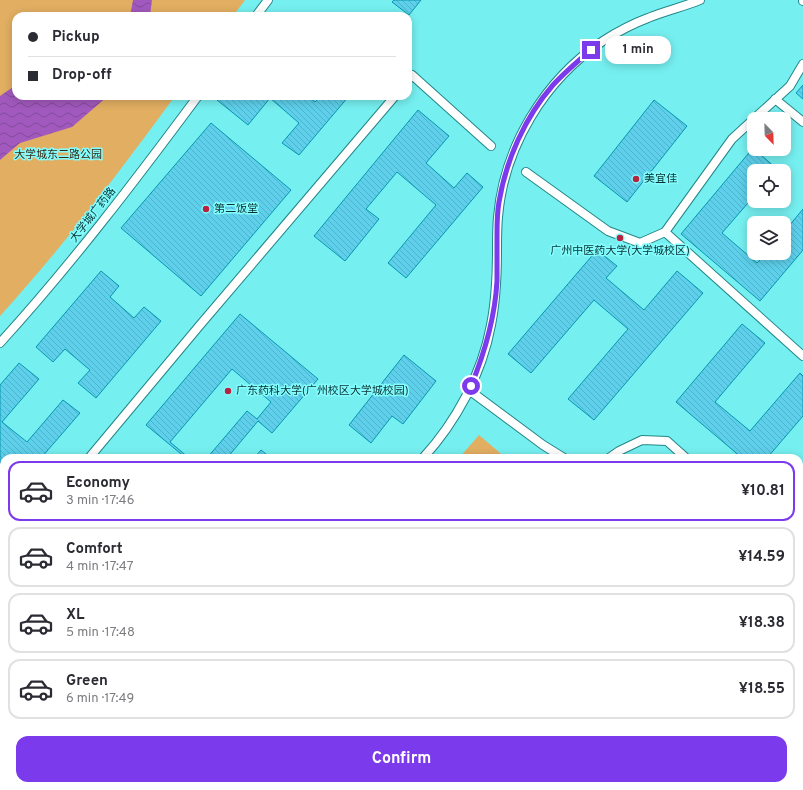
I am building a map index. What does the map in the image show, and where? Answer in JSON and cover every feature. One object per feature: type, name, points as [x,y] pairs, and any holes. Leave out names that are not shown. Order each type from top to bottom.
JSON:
[{"type":"lane","points":[[259,12],[268,0]]},
{"type":"lane","points":[[426,454],[452,420],[469,390],[485,347],[491,326],[496,282],[497,219],[500,196],[513,154],[522,132],[531,116],[552,86],[565,72],[602,42],[622,29],[647,18],[700,0]]},
{"type":"lane","points":[[526,172],[608,231],[640,243],[665,232],[732,139],[790,86],[803,64]]},
{"type":"lane","points":[[412,76],[491,146]]},
{"type":"lane","name":"大学城广药路","points":[[0,343],[85,244],[140,174],[195,100]]},
{"type":"lane","points":[[92,454],[391,100]]},
{"type":"lane","points":[[776,100],[803,122]]},
{"type":"lane","points":[[665,232],[803,356]]},
{"type":"lane","points":[[469,390],[543,445],[558,454]]},
{"type":"lane","points":[[614,454],[642,440],[667,441],[682,454]]},
{"type":"green space","name":"大学城东二路公园","points":[[0,0],[245,0],[236,12],[12,12],[12,100],[172,100],[69,236],[0,316]]},
{"type":"green space","points":[[479,435],[501,454],[462,454]]},
{"type":"water","points":[[133,0],[152,0],[150,12],[131,11]]},
{"type":"water","points":[[12,88],[12,100],[103,100],[72,127],[20,143],[0,160],[0,96]]},
{"type":"building","points":[[394,0],[421,0],[411,12],[405,12],[392,2]]},
{"type":"building","points":[[803,85],[803,99],[796,93]]},
{"type":"building","points":[[217,100],[268,100],[248,125]]},
{"type":"building","points":[[272,100],[312,100],[315,102],[317,100],[346,100],[299,155],[282,143],[299,123]]},
{"type":"building","points":[[654,100],[687,126],[627,202],[594,176]]},
{"type":"building","points":[[418,110],[449,136],[426,163],[454,188],[467,173],[483,187],[406,278],[388,263],[436,205],[397,172],[366,209],[379,219],[345,261],[314,236]]},
{"type":"building","name":"第二饭堂","points":[[211,123],[291,190],[201,296],[121,228]]},
{"type":"building","points":[[747,155],[762,156],[771,164],[747,164],[747,204],[722,233],[747,254],[747,260],[754,260],[757,263],[760,260],[791,260],[791,224],[803,209],[803,250],[760,301],[681,234]]},
{"type":"building","points":[[597,250],[617,266],[606,278],[644,310],[677,271],[703,293],[594,420],[568,399],[628,329],[594,300],[531,373],[508,354]]},
{"type":"building","points":[[101,271],[119,286],[110,297],[134,318],[144,307],[161,321],[96,398],[78,383],[90,370],[65,349],[53,362],[36,347]]},
{"type":"building","points":[[240,314],[318,379],[272,433],[258,421],[230,454],[210,454],[247,411],[257,419],[271,402],[232,369],[170,442],[184,454],[181,454],[146,425]]},
{"type":"building","points":[[742,324],[765,343],[715,402],[750,431],[800,373],[803,376],[803,416],[770,454],[737,454],[676,402]]},
{"type":"building","points":[[404,355],[436,381],[403,424],[392,416],[371,443],[349,425]]},
{"type":"building","points":[[19,363],[39,379],[2,422],[27,442],[63,400],[80,413],[44,454],[0,454],[0,385]]},
{"type":"building","points":[[261,450],[266,454],[258,454]]},
{"type":"place","name":"美宜佳","points":[[636,179]]},
{"type":"place","name":"第二饭堂","points":[[206,209]]},
{"type":"place","name":"广州中医药大学(大学城校区)","points":[[620,238]]},
{"type":"place","name":"广东药科大学(广州校区大学城校园)","points":[[228,391]]},
{"type":"route","points":[[471,386],[491,326],[496,282],[497,219],[499,202],[508,166],[522,132],[542,99],[565,72],[591,50]]}]
